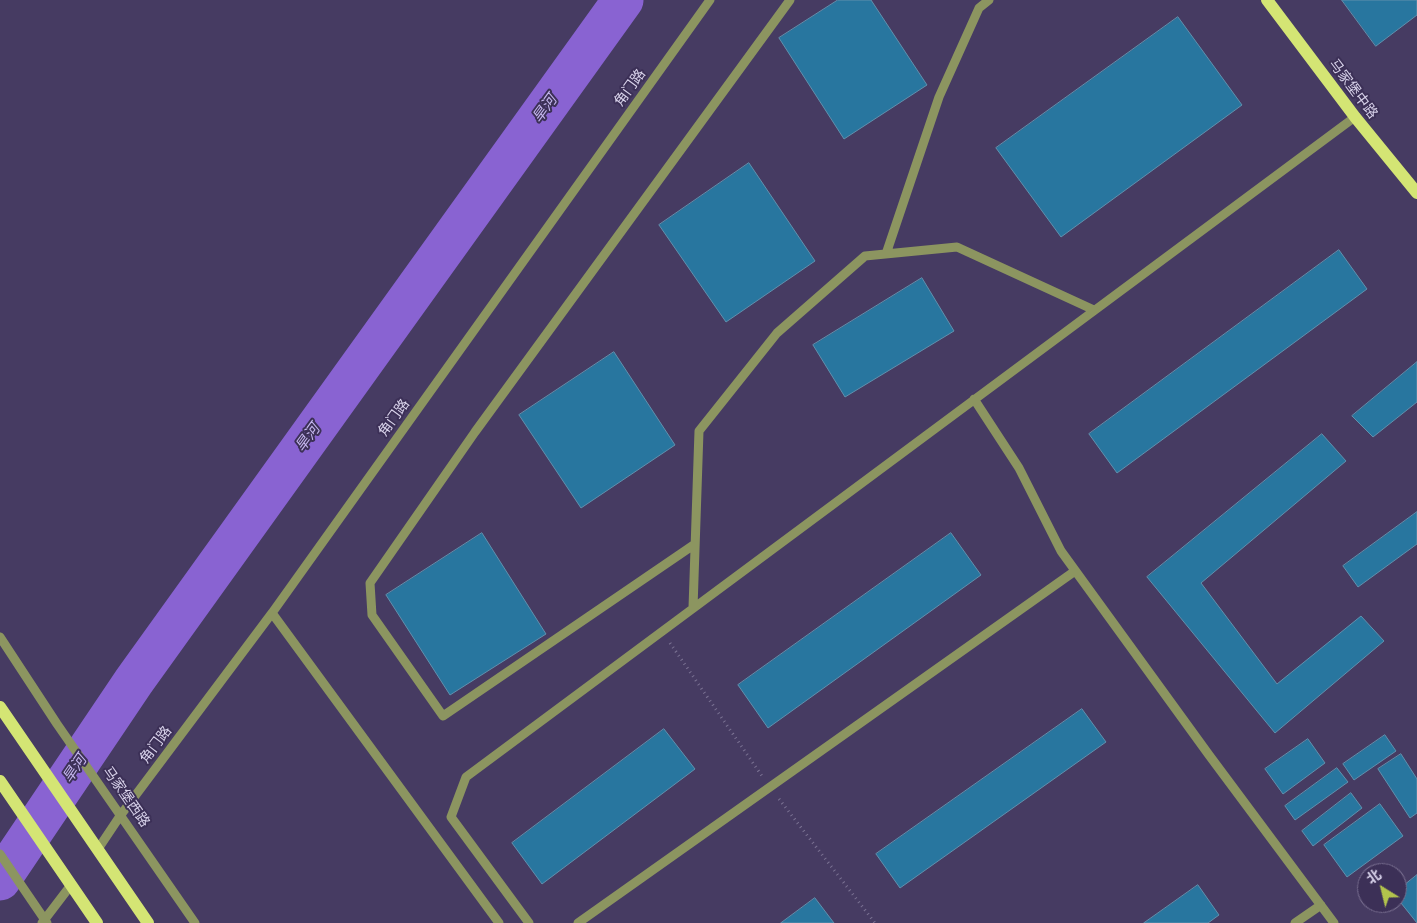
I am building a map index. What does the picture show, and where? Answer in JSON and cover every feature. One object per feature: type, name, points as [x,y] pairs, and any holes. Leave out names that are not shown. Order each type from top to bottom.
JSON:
[{"type":"main road","name":"马家堡中路","points":[[1268,0],[1355,117],[1417,193]]},
{"type":"main road","points":[[0,707],[148,923]]},
{"type":"main road","points":[[1,782],[97,923]]},
{"type":"street","name":"角门路","points":[[98,850],[120,816],[272,613],[710,0]]},
{"type":"street","points":[[695,544],[443,716],[372,615],[370,583],[481,424],[790,0]]},
{"type":"street","points":[[886,254],[939,97],[979,8],[989,0]]},
{"type":"street","points":[[529,923],[451,817],[466,777],[1355,117]]},
{"type":"street","points":[[693,608],[700,431],[777,333],[865,256],[956,247],[1094,310]]},
{"type":"street","points":[[974,399],[1019,468],[1061,551],[1334,923]]},
{"type":"street","points":[[578,923],[1075,571]]},
{"type":"street","points":[[272,613],[499,923]]},
{"type":"street","name":"马家堡西路","points":[[0,637],[57,724],[195,923]]},
{"type":"street","points":[[0,854],[44,922],[71,884]]},
{"type":"street","points":[[1295,923],[1320,905]]},
{"type":"building","points":[[838,0],[871,0],[927,85],[844,139],[779,38]]},
{"type":"building","points":[[1342,0],[1417,0],[1417,15],[1376,46]]},
{"type":"building","points":[[1178,17],[1242,105],[1061,237],[996,148]]},
{"type":"building","points":[[749,163],[815,261],[726,322],[659,225]]},
{"type":"building","points":[[1339,250],[1367,289],[1117,473],[1089,434]]},
{"type":"building","points":[[922,278],[954,331],[845,397],[813,345]]},
{"type":"building","points":[[614,352],[675,445],[581,508],[519,415]]},
{"type":"building","points":[[1417,362],[1417,402],[1373,437],[1352,416]]},
{"type":"building","points":[[1322,434],[1346,461],[1201,583],[1277,684],[1361,616],[1384,641],[1275,733],[1147,577]]},
{"type":"building","points":[[1417,512],[1417,544],[1358,587],[1343,566]]},
{"type":"building","points":[[482,533],[546,634],[450,695],[386,595]]},
{"type":"building","points":[[951,533],[981,575],[768,728],[738,685]]},
{"type":"building","points":[[1082,709],[1106,742],[900,888],[876,854]]},
{"type":"building","points":[[664,729],[695,769],[542,884],[512,843]]},
{"type":"building","points":[[1385,735],[1396,751],[1354,780],[1343,764]]},
{"type":"building","points":[[1308,739],[1325,763],[1283,794],[1265,769]]},
{"type":"building","points":[[1401,754],[1417,779],[1417,813],[1410,818],[1378,769]]},
{"type":"building","points":[[1337,768],[1348,782],[1295,820],[1285,806]]},
{"type":"building","points":[[1351,793],[1362,808],[1313,846],[1302,831]]},
{"type":"building","points":[[1380,804],[1403,836],[1366,863],[1357,863],[1357,870],[1347,877],[1324,845]]},
{"type":"building","points":[[1417,875],[1417,923],[1407,910],[1407,883]]},
{"type":"building","points":[[1198,885],[1219,915],[1208,923],[1144,923]]},
{"type":"building","points":[[815,898],[834,923],[781,923]]},
{"type":"waterway","name":"旱河","points":[[0,880],[134,681],[623,0]]}]
